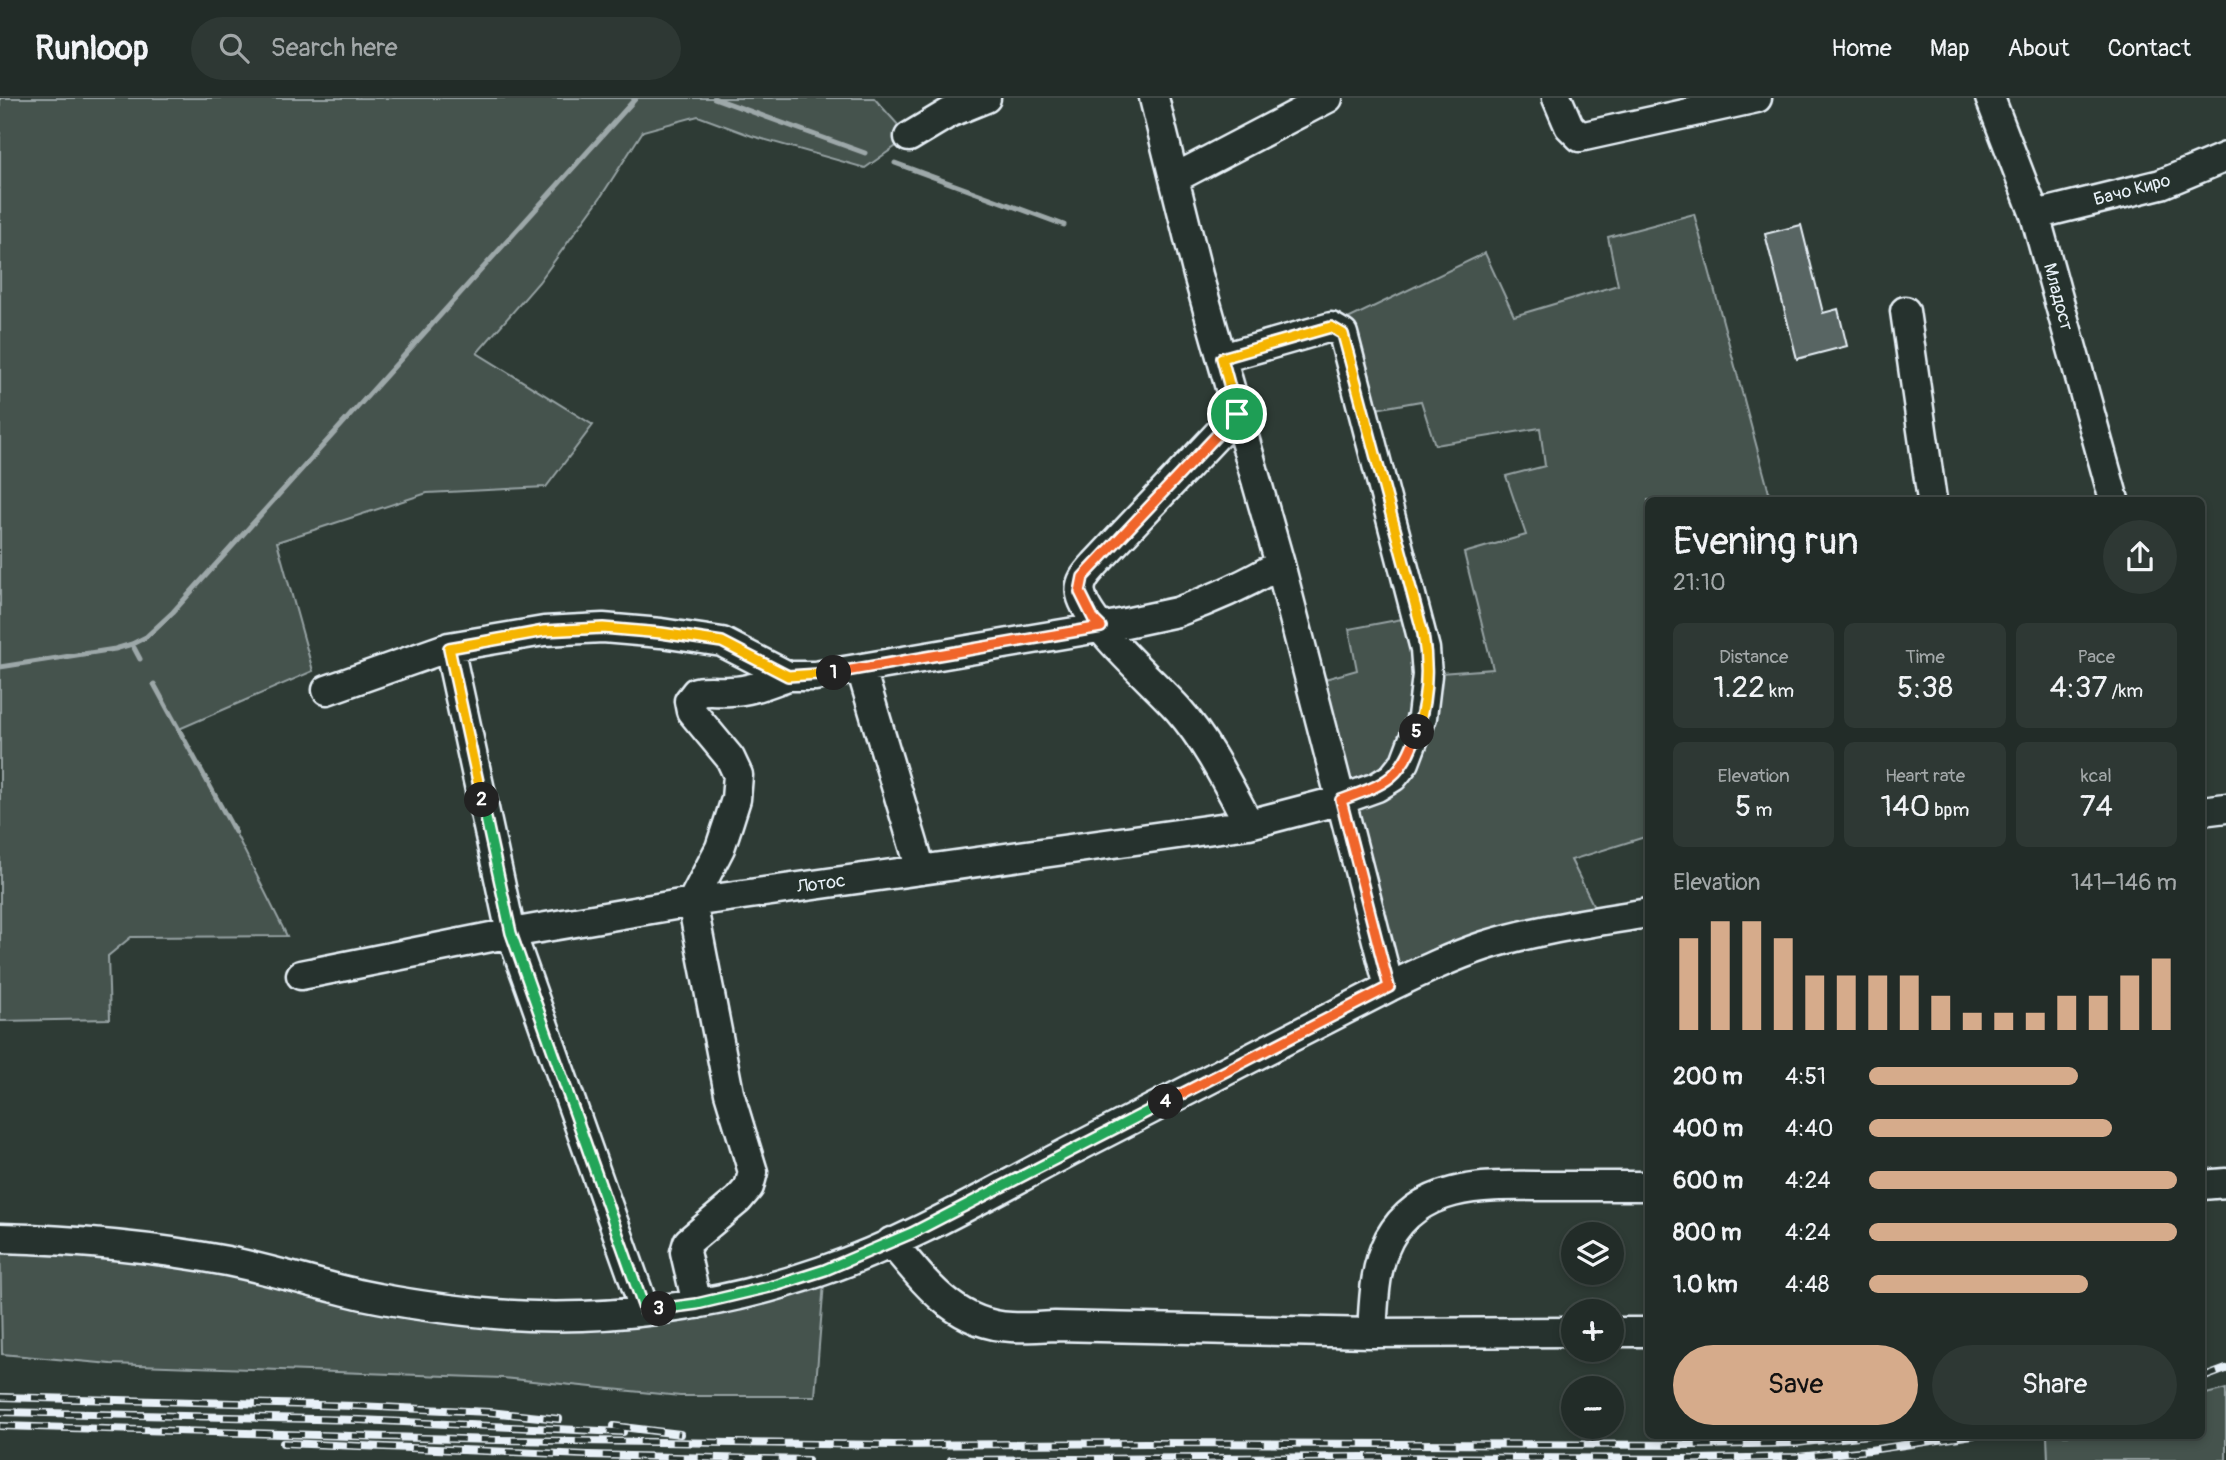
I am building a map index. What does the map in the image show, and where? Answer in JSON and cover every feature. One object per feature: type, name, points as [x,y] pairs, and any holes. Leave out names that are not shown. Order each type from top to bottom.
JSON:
[{"type":"street","points":[[909,137],[949,113],[986,98]]},
{"type":"street","points":[[1154,98],[1198,275],[1280,564],[1389,987]]},
{"type":"street","points":[[1175,178],[1328,98]]},
{"type":"street","points":[[1557,98],[1569,127],[1580,137],[1758,98]]},
{"type":"street","name":"Младост","points":[[1990,98],[2035,215],[2113,497]]},
{"type":"street","name":"Бачо Киро","points":[[2035,215],[2161,184],[2226,158]]},
{"type":"street","points":[[1905,311],[1932,497]]},
{"type":"street","name":"Лотос","points":[[301,975],[511,933],[692,902],[1249,824],[1341,800],[1377,787],[1393,777],[1405,762],[1422,717],[1427,674],[1423,634],[1343,334],[1331,327],[1222,358]]},
{"type":"street","points":[[1237,414],[1083,577],[1080,592],[1094,620],[1179,709],[1203,741],[1249,824]]},
{"type":"street","points":[[697,1304],[685,1252],[688,1242],[738,1200],[749,1187],[753,1172],[729,1093],[692,902],[720,848],[736,799],[738,775],[730,758],[691,711],[689,701],[696,692],[753,688],[788,676],[815,676],[861,669],[1177,612],[1210,601],[1280,564]]},
{"type":"street","points":[[327,690],[449,648],[544,631],[603,628],[722,642],[788,676]]},
{"type":"street","points":[[449,648],[511,933],[645,1311]]},
{"type":"street","points":[[861,669],[921,870]]},
{"type":"street","points":[[2205,811],[2226,808]]},
{"type":"street","points":[[0,1238],[88,1242],[153,1249],[229,1262],[365,1295],[496,1314],[571,1315],[645,1311],[697,1304],[813,1274],[891,1242],[1438,963],[1484,946],[1525,936],[1645,914]]},
{"type":"street","points":[[2205,1185],[2226,1183]]},
{"type":"street","points":[[1372,1333],[1376,1282],[1390,1238],[1408,1216],[1431,1199],[1454,1191],[1487,1185],[1645,1185]]},
{"type":"street","points":[[891,1242],[950,1307],[978,1322],[1010,1327],[1372,1333],[1561,1332]]},
{"type":"street","points":[[1624,1332],[1645,1332]]},
{"type":"shaded area","points":[[0,98],[874,98],[909,137],[865,168],[752,136],[698,116],[643,131],[600,198],[539,282],[477,353],[593,425],[546,487],[427,493],[277,542],[313,671],[179,729],[287,936],[131,937],[108,956],[110,1019],[0,1021]]},
{"type":"shaded area","points":[[1694,214],[1770,497],[1645,497],[1645,837],[1571,860],[1601,921],[1389,987],[1311,683],[1357,670],[1349,629],[1418,616],[1427,674],[1493,669],[1464,553],[1526,535],[1506,476],[1545,466],[1540,428],[1435,445],[1421,401],[1364,411],[1331,327],[1485,253],[1514,316],[1618,285],[1608,237]]},
{"type":"shaded area","points":[[0,1238],[571,1315],[825,1270],[815,1396],[680,1396],[503,1378],[111,1364],[2,1354]]},
{"type":"shaded area","points":[[2226,1389],[2226,1460],[2048,1460],[2047,1439],[2205,1439],[2205,1394]]},
{"type":"building","points":[[1801,225],[1823,313],[1838,309],[1847,346],[1797,359],[1765,234]]},
{"type":"waterway","points":[[0,667],[115,649],[146,637],[173,612],[636,98]]},
{"type":"waterway","points":[[714,98],[865,153]]},
{"type":"waterway","points":[[895,163],[1064,225]]},
{"type":"waterway","points":[[132,644],[140,659]]},
{"type":"waterway","points":[[154,684],[235,832]]},
{"type":"railway","points":[[2205,1377],[2226,1369]]},
{"type":"railway","points":[[0,1397],[357,1406],[489,1412],[559,1419]]},
{"type":"railway","points":[[0,1412],[360,1420],[623,1432]]},
{"type":"railway","points":[[0,1426],[494,1440],[895,1445],[1695,1445],[1796,1443],[1832,1439]]},
{"type":"railway","points":[[614,1426],[680,1434]]},
{"type":"railway","points":[[951,1460],[1797,1457],[1946,1439]]},
{"type":"railway","points":[[283,1443],[587,1455],[808,1460]]},
{"type":"route","points":[[1331,327],[1343,334],[1423,634],[1427,674],[1422,717],[1405,762],[1393,777],[1377,787],[1341,800],[1389,987],[912,1233],[825,1270],[778,1285],[697,1304],[645,1311],[511,933],[449,648],[544,631],[603,628],[722,642],[788,676],[815,676],[1101,627],[1094,620],[1080,592],[1083,577],[1237,414],[1222,358],[1331,327]]}]
